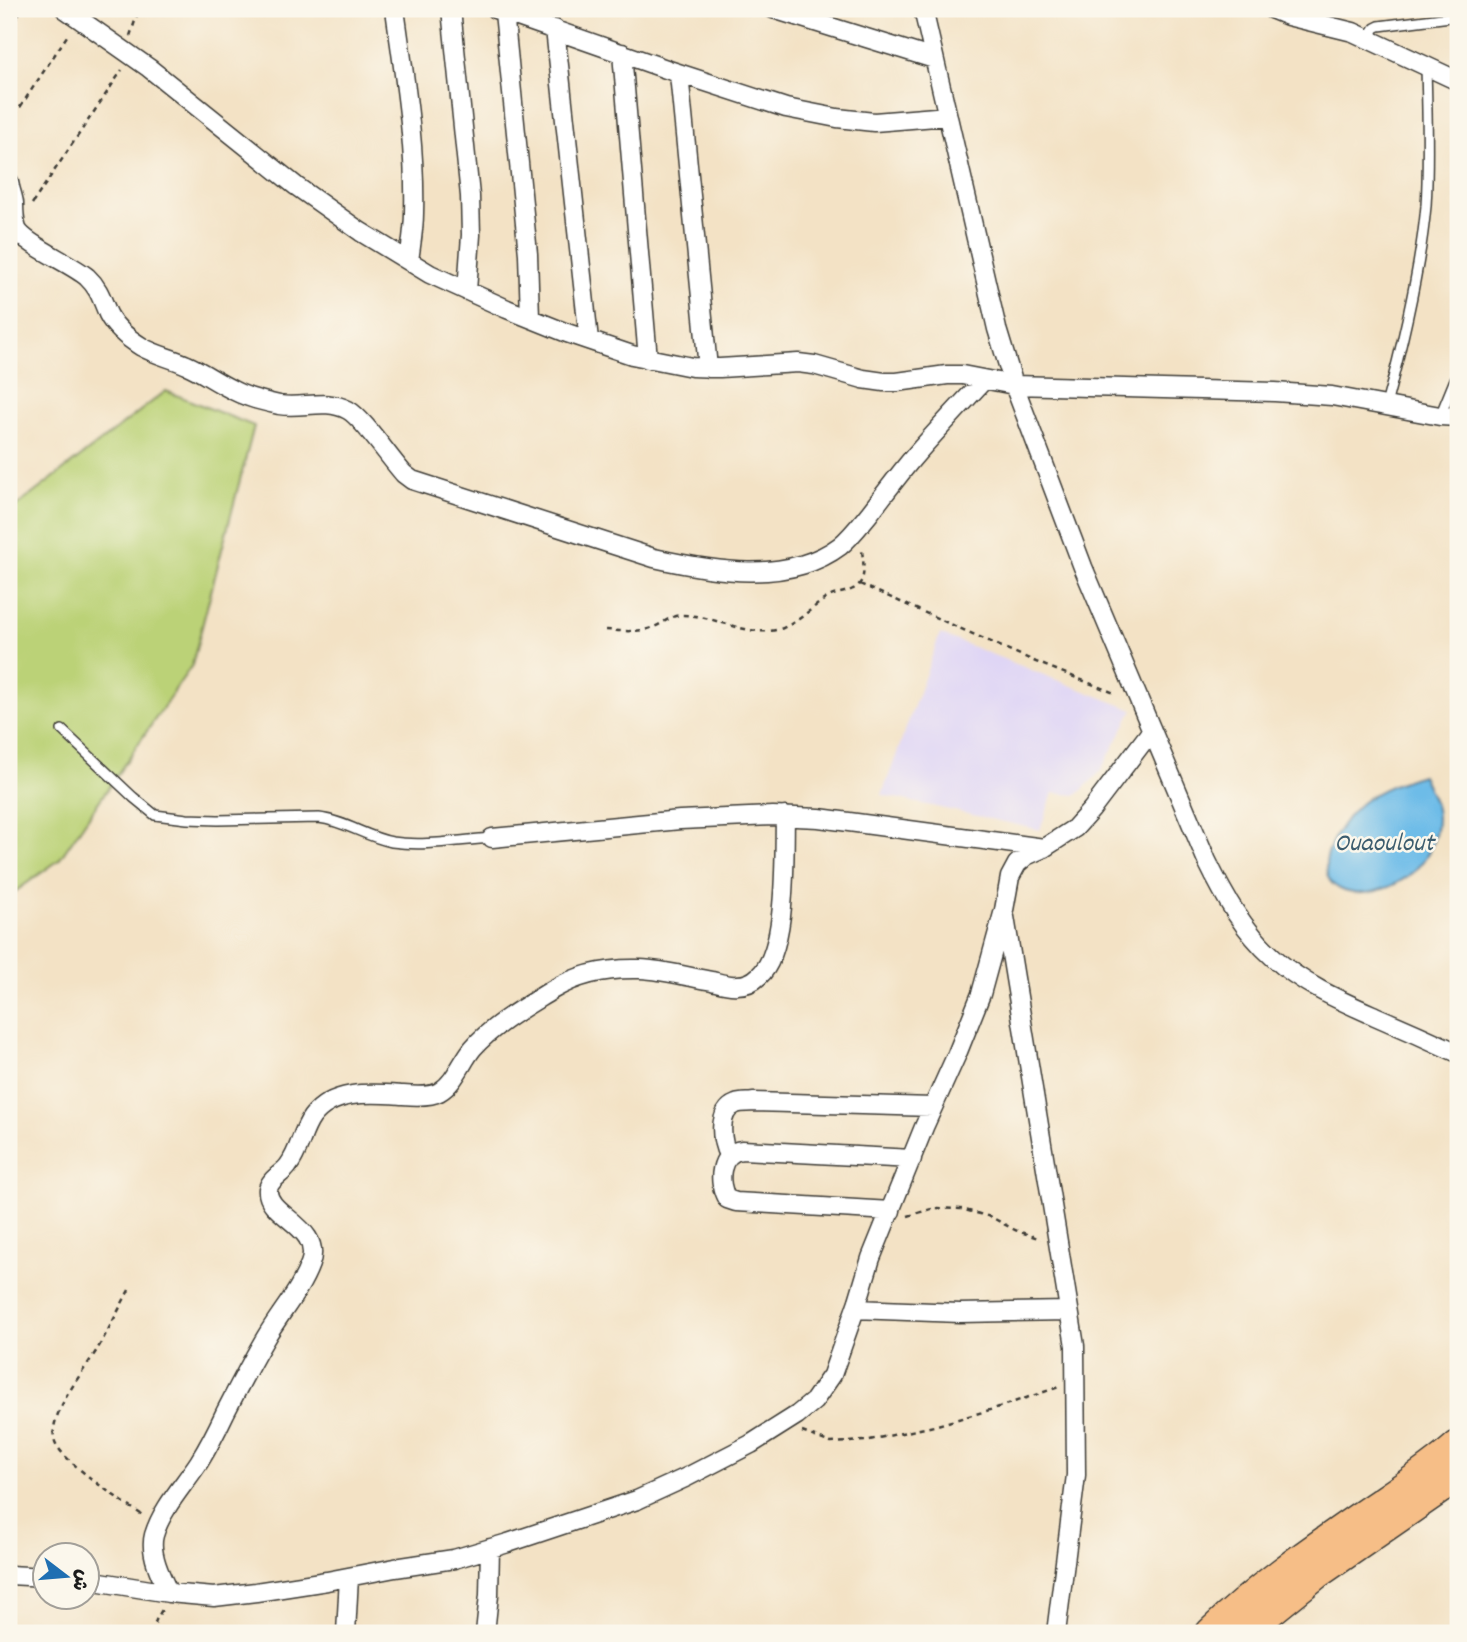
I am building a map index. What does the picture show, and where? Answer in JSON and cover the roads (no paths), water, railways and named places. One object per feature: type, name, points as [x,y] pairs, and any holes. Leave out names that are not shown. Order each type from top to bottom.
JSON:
[{"type":"highway","points":[[1211,1633],[1278,1577],[1416,1480],[1458,1446]]},
{"type":"highway","points":[[1243,1633],[1317,1574],[1458,1476]]},
{"type":"street","points":[[395,9],[414,181],[414,216],[409,261]]},
{"type":"street","points":[[451,9],[470,196],[471,235],[467,292]]},
{"type":"street","points":[[773,9],[934,59]]},
{"type":"street","points":[[923,9],[997,329],[1014,385],[1083,567],[1212,872],[1244,926],[1261,946],[1290,972],[1334,997],[1458,1053]]},
{"type":"street","points":[[1270,9],[1353,32],[1458,81]]},
{"type":"street","points":[[530,318],[528,254],[500,10],[680,74],[786,108],[874,122],[948,116]]},
{"type":"street","points":[[72,14],[149,68],[296,186],[361,232],[430,274],[530,318],[589,341],[648,359],[708,368],[799,363],[884,382],[962,375],[1014,385],[1332,396],[1458,417]]},
{"type":"street","points":[[555,29],[589,341]]},
{"type":"street","points":[[622,53],[648,359]]},
{"type":"street","points":[[680,74],[708,368]]},
{"type":"street","points":[[9,182],[16,227],[20,234],[85,275],[100,293],[107,312],[116,325],[142,347],[187,365],[250,398],[280,405],[329,404],[349,410],[412,480],[654,558],[712,569],[754,572],[785,569],[828,554],[842,544],[862,522],[914,457],[984,380]]},
{"type":"street","points":[[102,1582],[214,1597],[268,1591],[454,1559],[636,1500],[740,1450],[814,1401],[832,1375],[871,1258],[981,994],[1004,910],[1010,877],[1017,864],[1026,856],[1075,828],[1152,730]]},
{"type":"street","points":[[492,838],[680,820],[785,816],[819,818],[1044,848]]},
{"type":"street","points":[[173,1593],[159,1574],[153,1537],[173,1499],[209,1447],[265,1338],[311,1261],[313,1250],[310,1240],[270,1199],[268,1190],[271,1182],[294,1158],[311,1119],[321,1108],[338,1098],[355,1094],[416,1096],[438,1092],[450,1082],[473,1049],[487,1035],[524,1007],[570,979],[606,971],[640,969],[735,986],[758,978],[769,966],[777,937],[782,904],[785,816]]},
{"type":"street","points":[[1004,910],[1075,1346],[1076,1475],[1056,1633]]},
{"type":"street","points":[[889,1217],[727,1199],[721,1188],[728,1155],[722,1140],[722,1124],[735,1104],[753,1102],[933,1107]]},
{"type":"street","points":[[728,1155],[742,1150],[912,1159]]},
{"type":"street","points":[[855,1309],[960,1313],[1069,1311]]},
{"type":"street","points":[[485,1633],[490,1548]]},
{"type":"street","points":[[9,1575],[32,1576]]},
{"type":"street","points":[[346,1633],[349,1577]]},
{"type":"lane","points":[[1374,42],[1373,31],[1379,26],[1458,16]]},
{"type":"lane","points":[[1386,405],[1398,362],[1419,259],[1426,208],[1426,66]]},
{"type":"lane","points":[[1440,416],[1458,372]]},
{"type":"lane","points":[[62,730],[155,815],[218,820],[319,818],[333,820],[391,841],[430,843],[492,838]]},
{"type":"water","name":"Ouaoulout","points":[[1422,775],[1436,809],[1437,820],[1432,845],[1419,866],[1400,881],[1376,891],[1362,893],[1340,889],[1330,881],[1326,870],[1327,857],[1331,844],[1347,818],[1377,792]]}]
